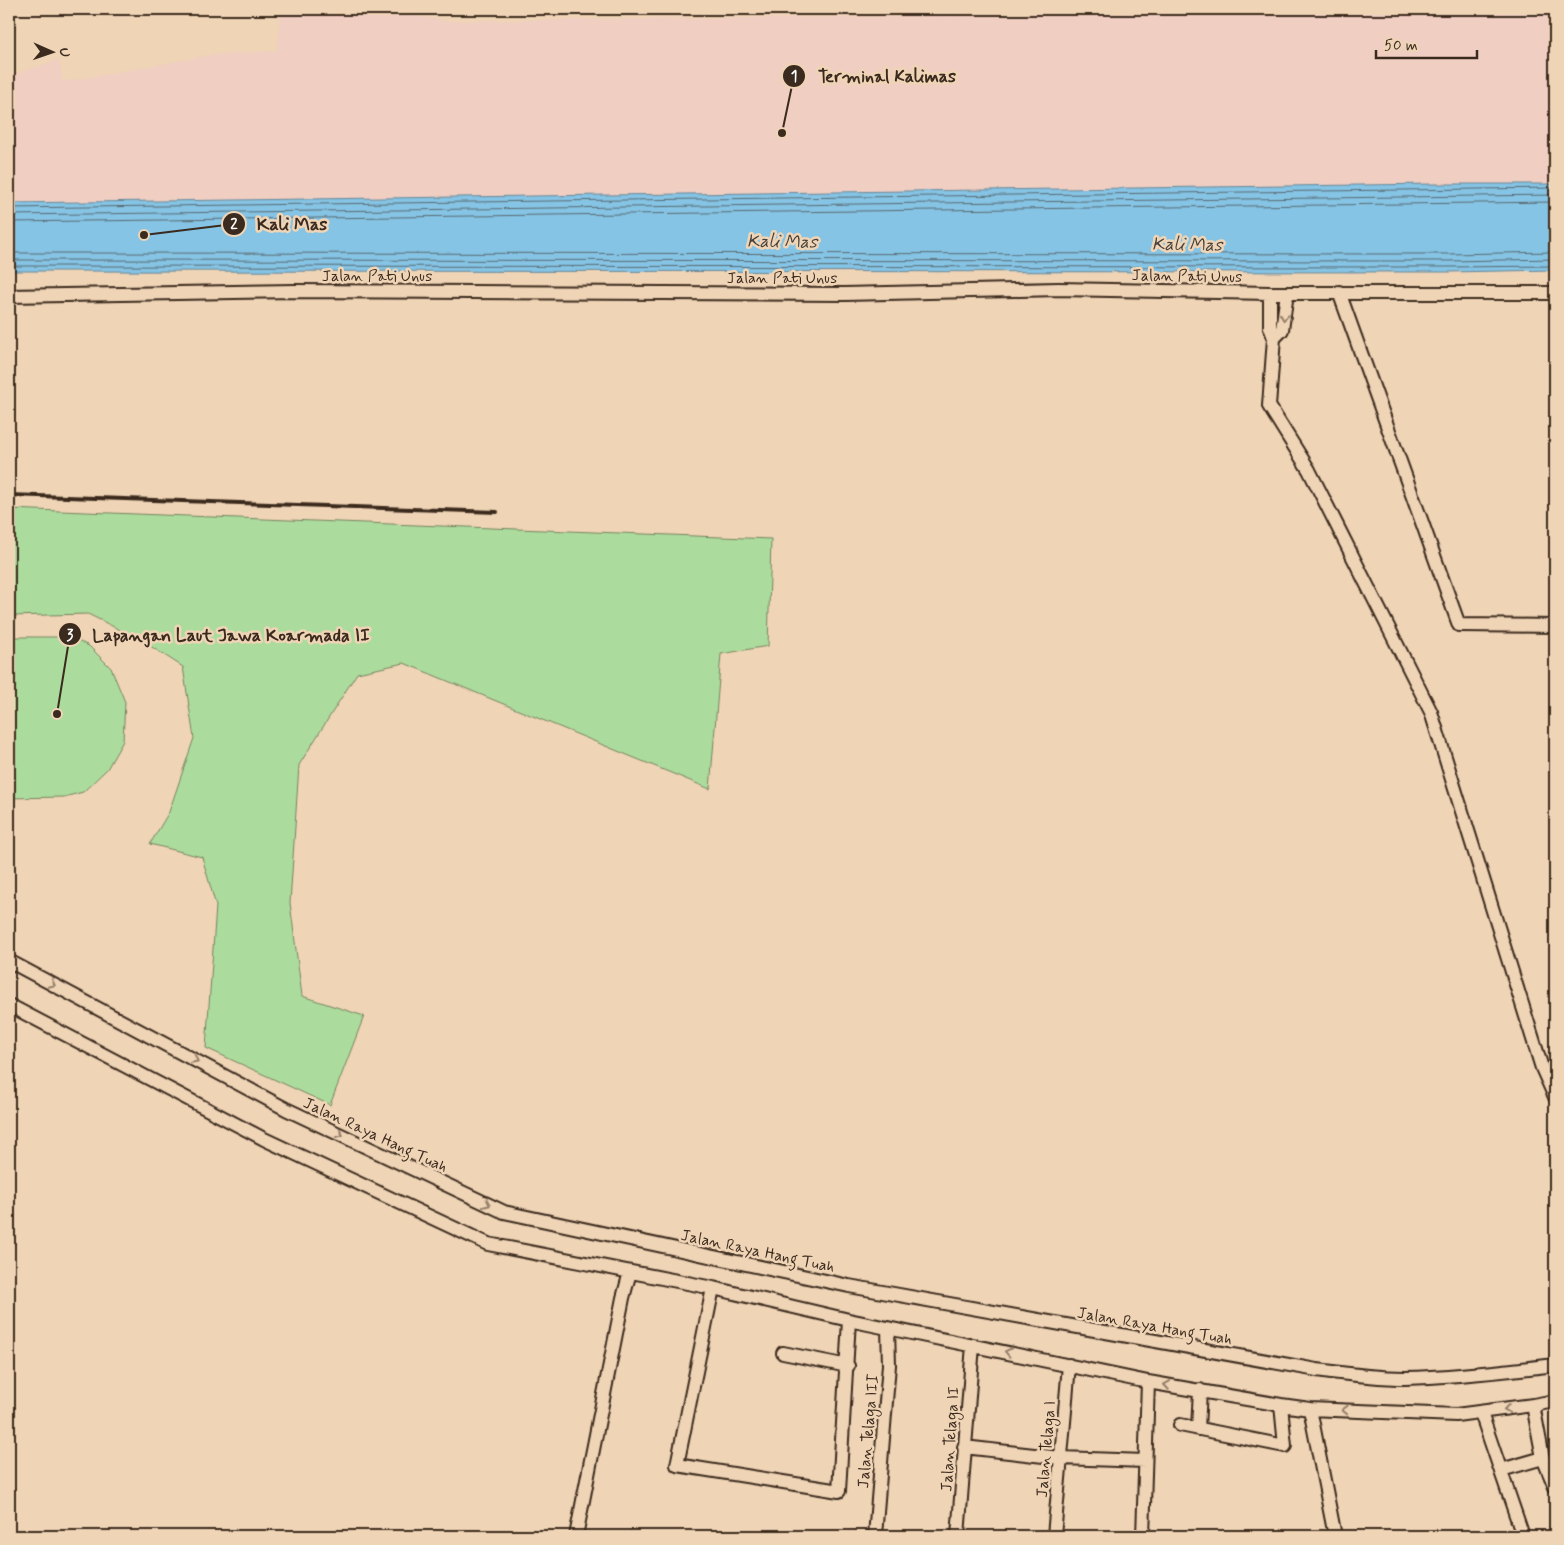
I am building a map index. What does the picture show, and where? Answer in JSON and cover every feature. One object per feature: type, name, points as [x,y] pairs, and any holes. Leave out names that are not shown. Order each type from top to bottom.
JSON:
[{"type":"street","name":"Jalan Pati Unus","points":[[9,296],[294,290],[845,294],[1058,289],[1270,293],[1555,293]]},
{"type":"street","points":[[1340,292],[1459,625],[1553,626],[1555,639]]},
{"type":"street","points":[[1270,293],[1270,327],[1274,338],[1269,406],[1309,470],[1431,712],[1542,1068],[1555,1097]]},
{"type":"street","points":[[1274,338],[1282,330],[1287,293]]},
{"type":"street","name":"Jalan Raya Hang Tuah","points":[[9,961],[286,1109],[504,1212],[849,1286],[1317,1370],[1364,1376],[1406,1378],[1500,1372],[1555,1365]]},
{"type":"street","points":[[9,1005],[264,1139],[488,1244],[713,1288],[849,1320],[1148,1382],[1280,1405],[1310,1409],[1456,1415],[1481,1413],[1555,1400]]},
{"type":"street","points":[[576,1536],[630,1272]]},
{"type":"street","points":[[713,1288],[677,1465],[840,1491],[849,1320]]},
{"type":"street","name":"Jalan Telaga III","points":[[875,1536],[889,1365],[888,1328]]},
{"type":"street","name":"Jalan Telaga II","points":[[958,1536],[973,1345]]},
{"type":"street","points":[[783,1353],[848,1366]]},
{"type":"street","name":"Jalan Telaga I","points":[[1054,1536],[1069,1365]]},
{"type":"street","points":[[1143,1536],[1148,1382]]},
{"type":"street","points":[[1198,1429],[1200,1390]]},
{"type":"street","points":[[1180,1425],[1285,1446],[1280,1405]]},
{"type":"street","points":[[1533,1405],[1543,1458],[1555,1487]]},
{"type":"street","points":[[1310,1409],[1335,1536]]},
{"type":"street","points":[[1481,1413],[1523,1536]]},
{"type":"street","points":[[964,1447],[1061,1458],[1145,1461]]},
{"type":"street","points":[[1501,1470],[1543,1458]]},
{"type":"shaded area","points":[[281,9],[374,9],[446,21],[1416,9],[1555,9],[1555,184],[9,203],[9,76],[59,60],[63,82],[211,55],[277,51]]},
{"type":"green space","points":[[9,509],[771,539],[768,646],[721,654],[710,789],[404,663],[357,673],[299,765],[290,903],[302,996],[364,1016],[330,1105],[206,1048],[216,906],[202,857],[150,844],[169,812],[194,738],[183,667],[144,642],[88,614],[9,616]]},
{"type":"green space","points":[[9,637],[69,637],[89,646],[111,668],[125,702],[123,741],[107,769],[83,792],[64,797],[9,798]]},
{"type":"water","points":[[1555,184],[1555,270],[1448,272],[9,271],[9,203]]},
{"type":"railway","points":[[9,495],[497,512]]},
{"type":"place","name":"Terminal Kalimas","points":[[782,133]]},
{"type":"place","name":"Kali Mas","points":[[144,235]]},
{"type":"place","name":"Lapangan Laut Jawa Koarmada II","points":[[57,714]]}]
